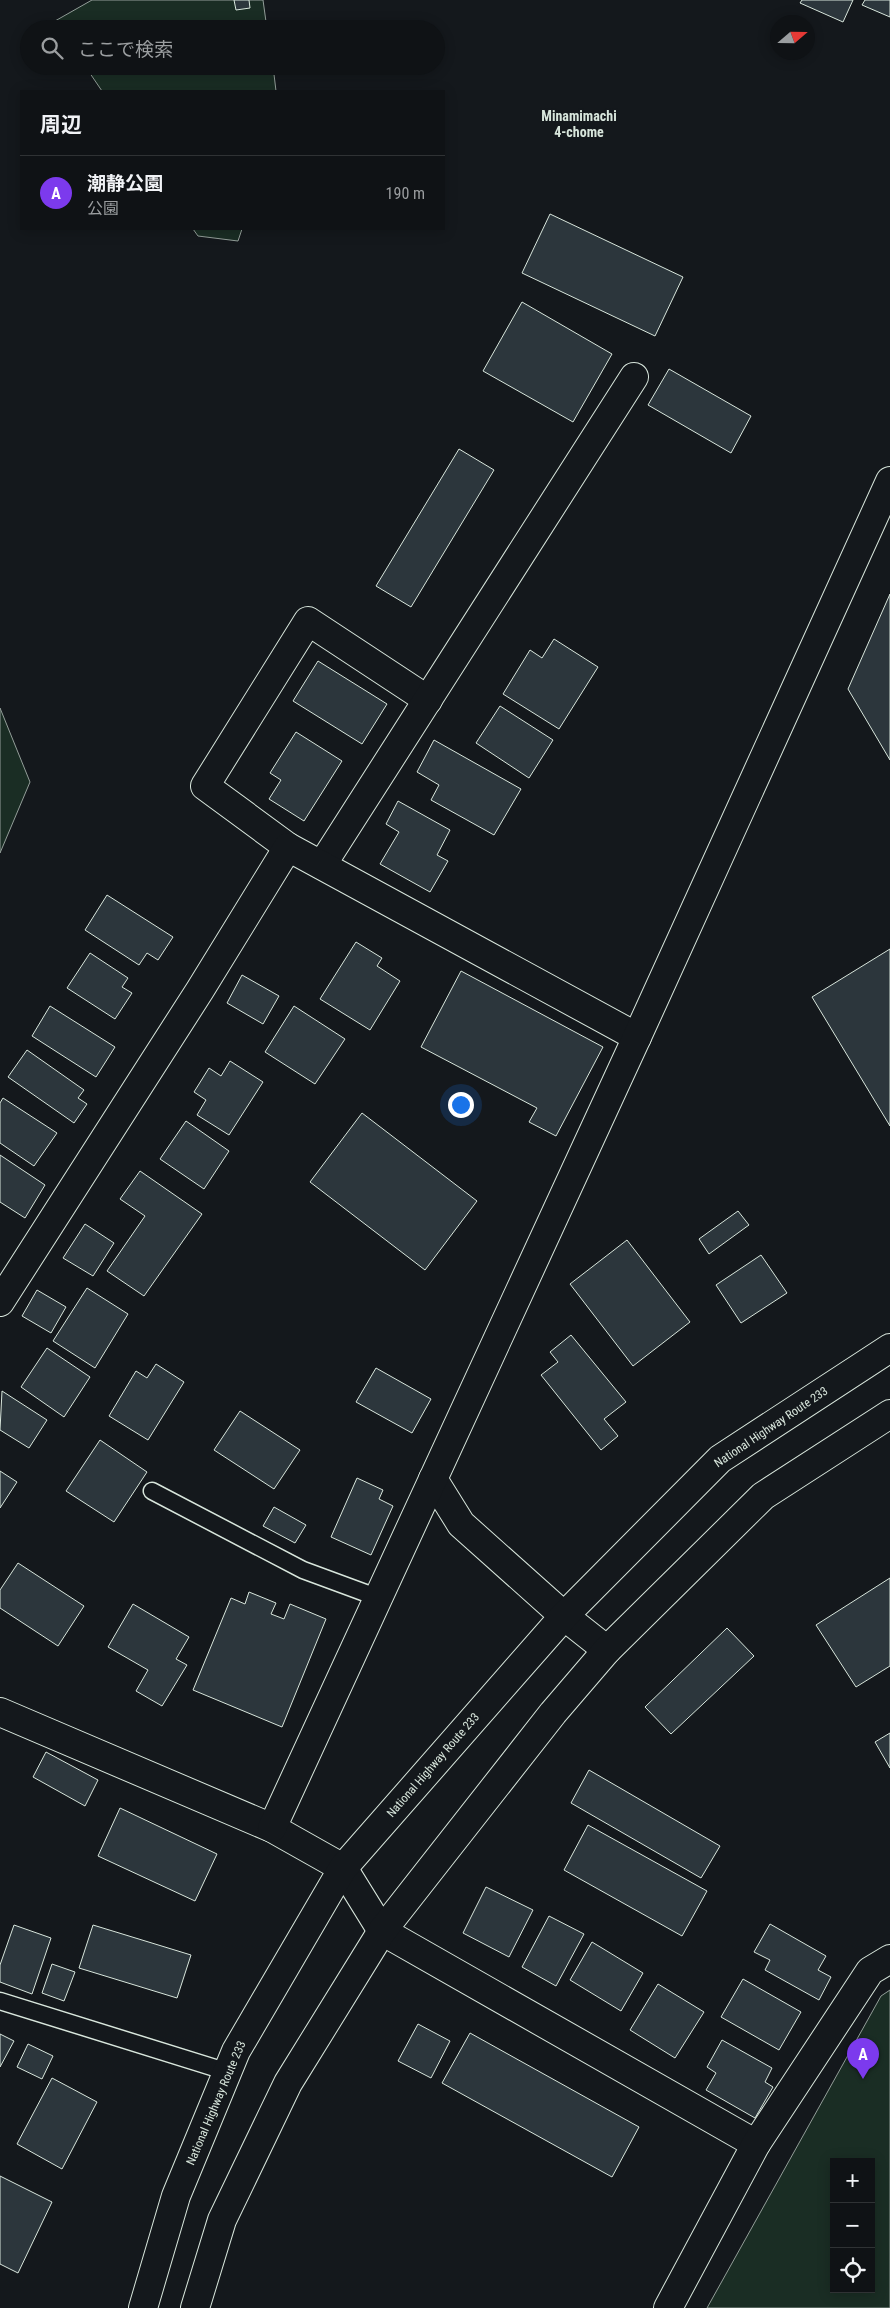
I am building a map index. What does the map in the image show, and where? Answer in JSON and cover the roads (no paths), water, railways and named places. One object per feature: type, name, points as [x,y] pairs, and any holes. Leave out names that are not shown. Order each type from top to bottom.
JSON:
[{"type":"main road","points":[[322,865],[634,378]]},
{"type":"main road","points":[[272,1828],[637,1038],[890,481]]},
{"type":"main road","points":[[428,700],[308,621],[205,786],[288,847],[637,1038]]},
{"type":"main road","points":[[0,1302],[200,990],[288,847]]},
{"type":"main road","name":"National Highway Route 233","points":[[143,2308],[176,2196],[236,2051],[343,1868],[564,1616],[720,1460],[890,1348]]},
{"type":"main road","points":[[195,2308],[222,2220],[284,2092],[382,1931],[553,1713],[607,1650],[763,1496],[890,1414]]},
{"type":"main road","points":[[433,1479],[461,1524],[564,1616],[607,1650]]},
{"type":"main road","points":[[0,1712],[272,1828],[343,1868],[382,1931],[756,2144]]},
{"type":"main road","points":[[668,2308],[756,2144],[870,1971],[890,1959]]},
{"type":"lane","points":[[152,1491],[303,1570],[379,1598]]},
{"type":"lane","points":[[0,2001],[228,2072]]},
{"type":"place","name":"潮静公園","points":[[863,2079]]},
{"type":"district","name":"Minamimachi 4-chome","points":[[579,124]]}]
